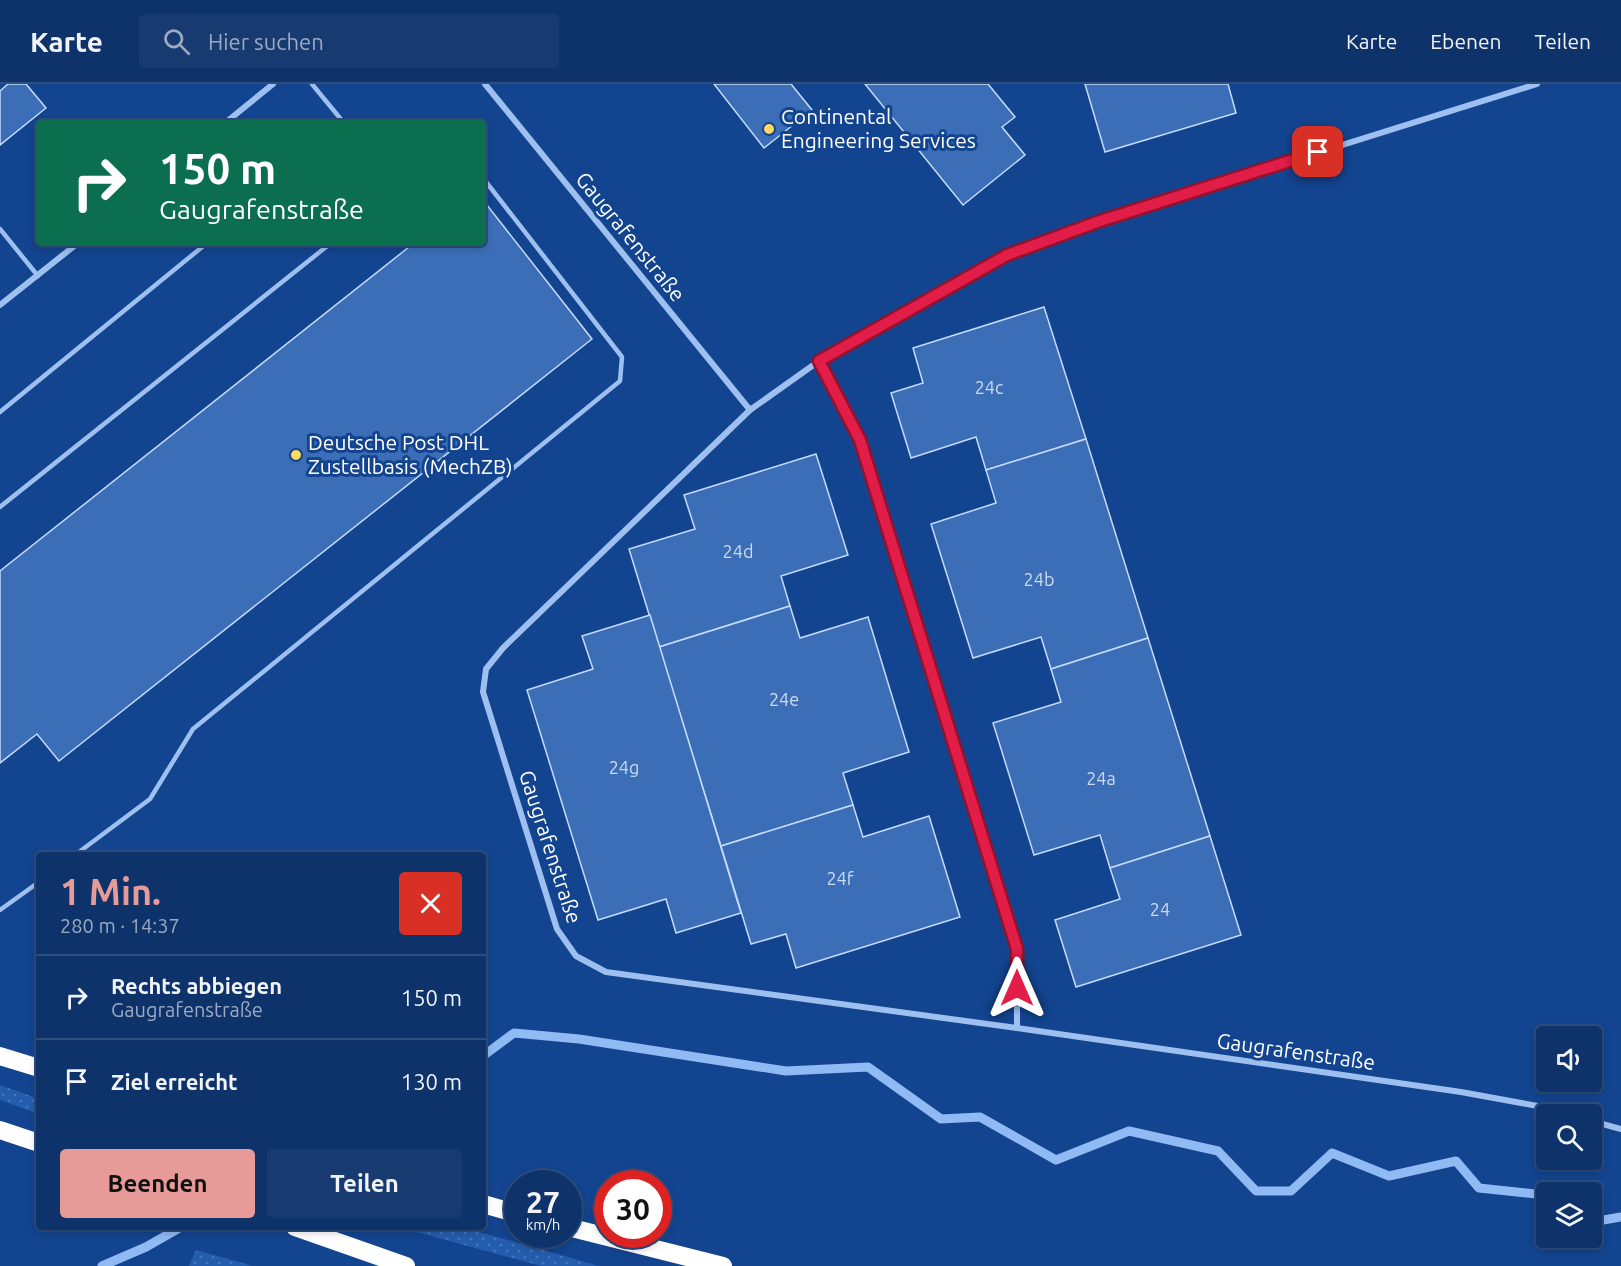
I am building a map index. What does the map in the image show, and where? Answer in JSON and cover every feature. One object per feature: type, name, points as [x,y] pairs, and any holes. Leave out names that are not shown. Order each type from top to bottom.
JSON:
[{"type":"highway","points":[[0,1056],[36,1067]]},
{"type":"highway","points":[[0,1130],[36,1142]]},
{"type":"highway","points":[[486,1205],[504,1210]]},
{"type":"highway","points":[[304,1230],[406,1266]]},
{"type":"highway","points":[[582,1231],[723,1266]]},
{"type":"street","points":[[229,120],[273,84]]},
{"type":"street","name":"Gaugrafenstraße","points":[[484,84],[750,410]]},
{"type":"street","name":"Gaugrafenstraße","points":[[1536,1106],[1461,1092],[1017,1028],[606,972],[576,956],[557,929],[483,692],[486,669],[503,648],[750,410],[819,361],[1007,255],[1100,221],[1537,84]]},
{"type":"street","points":[[0,305],[74,246]]},
{"type":"street","points":[[819,361],[860,440],[1017,949],[1017,1028]]},
{"type":"street","points":[[1602,1124],[1621,1129]]},
{"type":"lane","points":[[312,84],[342,120]]},
{"type":"lane","points":[[79,852],[150,799],[193,729],[620,381],[622,357],[486,182]]},
{"type":"lane","points":[[0,229],[38,276]]},
{"type":"lane","points":[[0,412],[203,246]]},
{"type":"lane","points":[[0,507],[327,246]]},
{"type":"lane","points":[[0,910],[36,884]]},
{"type":"shaded area","points":[[0,1085],[36,1098],[36,1113],[0,1100]]},
{"type":"shaded area","points":[[409,1230],[473,1230],[504,1239],[504,1248],[536,1248],[599,1266],[541,1266]]},
{"type":"shaded area","points":[[196,1250],[253,1266],[189,1266]]},
{"type":"building","points":[[8,84],[26,84],[46,108],[0,145],[0,91]]},
{"type":"building","name":"Continental Engineering Services","points":[[714,84],[791,84],[812,110],[764,148]]},
{"type":"building","points":[[865,84],[988,84],[1015,117],[1002,127],[1025,155],[963,205]]},
{"type":"building","points":[[1085,84],[1228,84],[1236,113],[1105,152]]},
{"type":"building","name":"Deutsche Post DHL Zustellbasis (MechZB)","points":[[486,204],[592,339],[59,761],[37,734],[0,763],[0,571],[410,246],[486,246]]},
{"type":"building","points":[[1044,307],[1086,439],[986,470],[976,437],[911,458],[891,393],[923,383],[913,348]]},
{"type":"building","points":[[1086,439],[1148,638],[1051,669],[1041,637],[973,658],[931,524],[996,503],[986,470]]},
{"type":"building","points":[[816,454],[848,555],[781,576],[790,606],[659,647],[629,549],[695,529],[684,495]]},
{"type":"building","points":[[790,606],[800,638],[868,617],[909,752],[843,773],[853,805],[721,846],[659,647]]},
{"type":"building","points":[[650,615],[741,913],[676,933],[666,899],[598,920],[527,690],[593,669],[582,636]]},
{"type":"building","points":[[1148,638],[1210,836],[1110,868],[1100,835],[1034,855],[993,723],[1061,702],[1051,669]]},
{"type":"building","points":[[853,805],[863,837],[929,816],[960,917],[796,968],[786,934],[751,944],[721,846]]},
{"type":"building","points":[[1210,836],[1241,935],[1076,987],[1055,920],[1120,899],[1110,868]]},
{"type":"waterway","points":[[486,1054],[514,1033],[579,1039],[786,1071],[868,1067],[941,1119],[980,1117],[1056,1160],[1129,1131],[1218,1151],[1256,1191],[1291,1191],[1332,1153],[1389,1176],[1456,1161],[1479,1188],[1536,1194]]},
{"type":"waterway","points":[[1602,1220],[1621,1217]]},
{"type":"waterway","points":[[102,1266],[146,1247],[176,1230]]},
{"type":"place","name":"Continental Engineering Services","points":[[769,129]]},
{"type":"place","name":"Deutsche Post DHL Zustellbasis (MechZB)","points":[[296,455]]},
{"type":"route","points":[[1017,988],[1017,949],[860,440],[819,361],[1007,255],[1100,221],[1318,152]]}]
